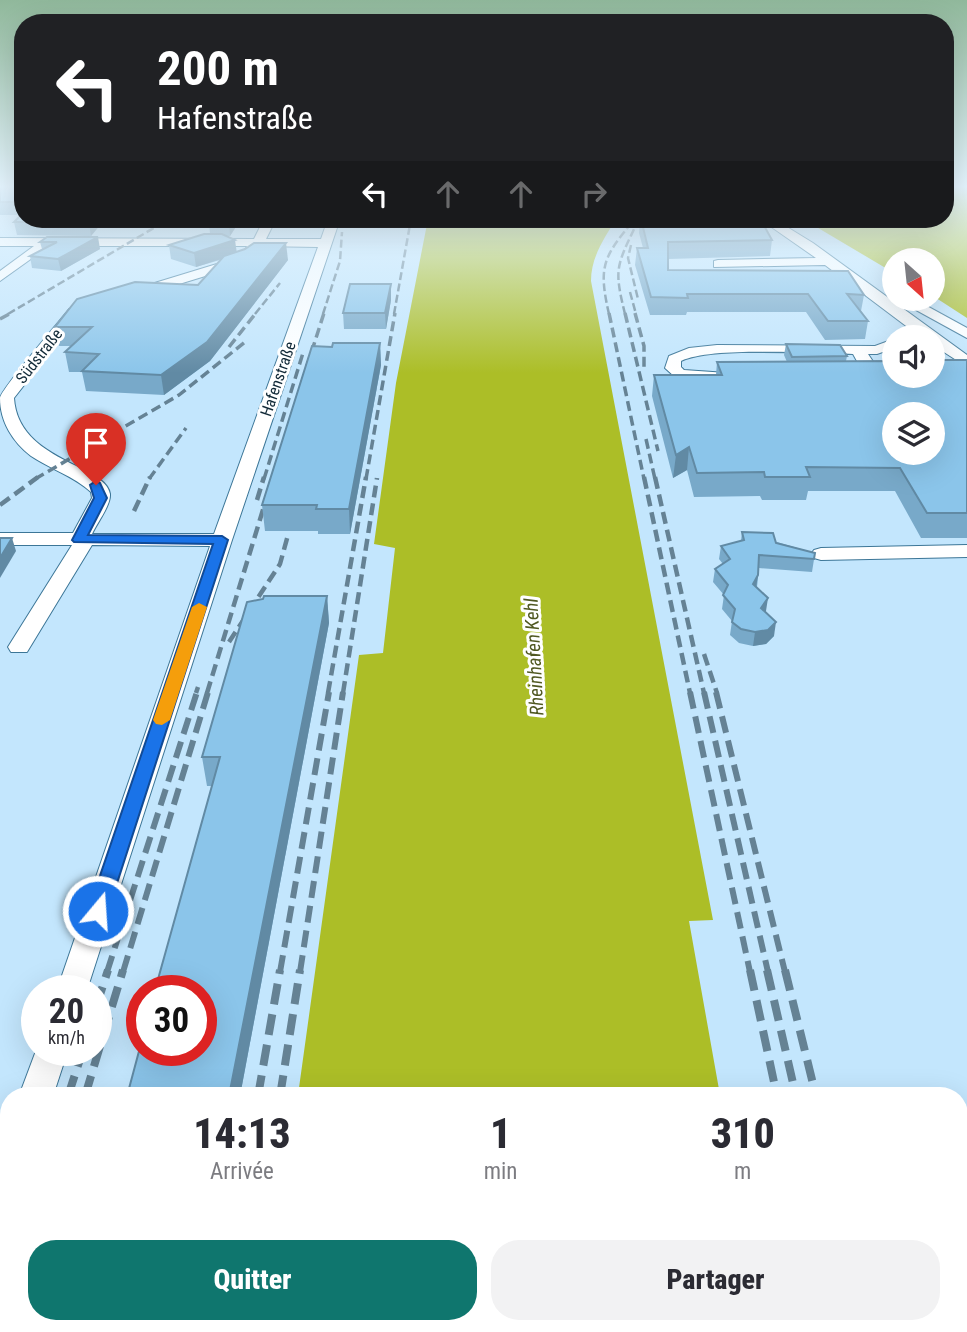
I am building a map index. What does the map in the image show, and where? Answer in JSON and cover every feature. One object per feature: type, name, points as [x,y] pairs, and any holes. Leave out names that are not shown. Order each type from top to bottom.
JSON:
[{"type":"street","points":[[0,277],[37,248]]},
{"type":"street","name":"Hafenstraße","points":[[77,975],[222,540],[324,248]]},
{"type":"street","points":[[809,248],[911,325]]},
{"type":"street","points":[[718,264],[828,261],[882,288]]},
{"type":"street","points":[[927,312],[967,334]]},
{"type":"street","points":[[733,376],[680,374],[673,368],[674,359],[690,352],[717,349],[877,350],[882,348]]},
{"type":"street","points":[[945,348],[967,362]]},
{"type":"street","points":[[827,375],[854,375],[864,371],[866,363],[856,350]]},
{"type":"street","points":[[0,539],[222,540]]},
{"type":"street","points":[[19,647],[82,540]]},
{"type":"street","points":[[821,554],[967,551]]},
{"type":"street","points":[[39,1087],[46,1066]]},
{"type":"lane","points":[[123,297],[242,261],[252,254],[254,248]]},
{"type":"lane","name":"Südstraße","points":[[82,540],[101,498],[100,489],[90,481],[20,445],[6,431],[1,412],[6,398],[74,312],[86,308]]},
{"type":"water","name":"Rheinhafen Kehl","points":[[422,248],[600,248],[591,281],[713,920],[689,921],[719,1087],[299,1087],[359,655],[383,653],[395,548],[374,544],[396,383]]},
{"type":"water","points":[[852,248],[882,248],[882,266]]},
{"type":"water","points":[[945,248],[967,248],[967,318],[945,304]]},
{"type":"building","points":[[45,248],[78,248],[58,259],[30,256]]},
{"type":"building","points":[[179,248],[209,248],[194,253]]},
{"type":"building","points":[[282,248],[207,342],[161,375],[82,371],[99,354],[65,352],[92,327],[55,327],[77,299],[135,282],[198,285],[224,256],[245,249]]},
{"type":"building","points":[[637,248],[668,248],[668,270],[848,271],[864,295],[847,294],[868,321],[828,321],[808,294],[687,294],[688,298],[651,297]]},
{"type":"building","points":[[350,284],[391,284],[385,313],[343,313]]},
{"type":"building","points":[[333,343],[380,343],[349,509],[316,509],[317,505],[262,505],[312,346],[332,347]]},
{"type":"building","points":[[786,344],[840,345],[847,356],[792,357]]},
{"type":"building","points":[[945,360],[967,360],[967,513],[927,513],[900,468],[806,467],[810,477],[765,477],[764,472],[697,473],[689,447],[676,455],[654,375],[722,375],[717,362],[882,361],[882,388],[945,388]]},
{"type":"building","points":[[742,532],[773,533],[776,543],[815,553],[814,559],[759,555],[758,575],[753,584],[768,598],[761,608],[776,622],[768,630],[755,632],[741,629],[732,622],[735,609],[723,595],[728,585],[715,569],[730,559],[721,546],[744,540]]},
{"type":"building","points":[[0,538],[12,538],[0,558]]},
{"type":"building","points":[[264,596],[327,596],[231,1087],[129,1087],[135,1066],[217,1066],[217,975],[159,975],[220,757],[202,757],[247,602],[263,599]]},
{"type":"railway","points":[[8,314],[120,248]]},
{"type":"railway","points":[[323,314],[340,261],[341,248]]},
{"type":"railway","points":[[394,314],[406,248]]},
{"type":"railway","points":[[609,314],[604,273],[613,248]]},
{"type":"railway","points":[[625,248],[618,277],[625,314]]},
{"type":"railway","points":[[630,248],[628,258],[638,299]]},
{"type":"railway","points":[[255,314],[280,283]]},
{"type":"railway","points":[[630,292],[636,314]]},
{"type":"railway","points":[[0,319],[11,313]]},
{"type":"railway","points":[[229,347],[256,313]]},
{"type":"railway","points":[[307,366],[324,313]]},
{"type":"railway","points":[[366,479],[395,313]]},
{"type":"railway","points":[[609,313],[644,479]]},
{"type":"railway","points":[[625,313],[658,451]]},
{"type":"railway","points":[[635,313],[644,346],[644,367]]},
{"type":"railway","points":[[36,478],[179,395],[245,342]]},
{"type":"railway","points":[[264,479],[303,353]]},
{"type":"railway","points":[[149,479],[186,428]]},
{"type":"railway","points":[[646,439],[655,479]]},
{"type":"railway","points":[[257,500],[264,477]]},
{"type":"railway","points":[[328,693],[366,477]]},
{"type":"railway","points":[[644,477],[690,693]]},
{"type":"railway","points":[[655,477],[704,693]]},
{"type":"railway","points":[[0,505],[36,478]]},
{"type":"railway","points":[[343,693],[377,478]]},
{"type":"railway","points":[[134,511],[149,479]]},
{"type":"railway","points":[[207,693],[269,490]]},
{"type":"railway","points":[[229,642],[280,564],[288,535]]},
{"type":"railway","points":[[704,654],[717,693]]},
{"type":"railway","points":[[196,693],[198,687]]},
{"type":"railway","points":[[107,972],[197,692]]},
{"type":"railway","points":[[123,972],[208,692]]},
{"type":"railway","points":[[280,972],[329,692]]},
{"type":"railway","points":[[300,972],[343,692]]},
{"type":"railway","points":[[690,692],[750,972]]},
{"type":"railway","points":[[704,692],[768,972]]},
{"type":"railway","points":[[716,692],[785,972]]},
{"type":"railway","points":[[106,975],[108,970]]},
{"type":"railway","points":[[88,1087],[123,970]]},
{"type":"railway","points":[[260,1087],[280,970]]},
{"type":"railway","points":[[281,1087],[300,970]]},
{"type":"railway","points":[[750,970],[775,1087]]},
{"type":"railway","points":[[767,970],[794,1087]]},
{"type":"railway","points":[[785,970],[814,1087]]},
{"type":"railway","points":[[71,1087],[78,1066]]},
{"type":"slow traffic","points":[[162,720],[199,607]]},
{"type":"route","points":[[96,485],[100,489],[101,498],[79,540],[222,540],[98,911]]}]
